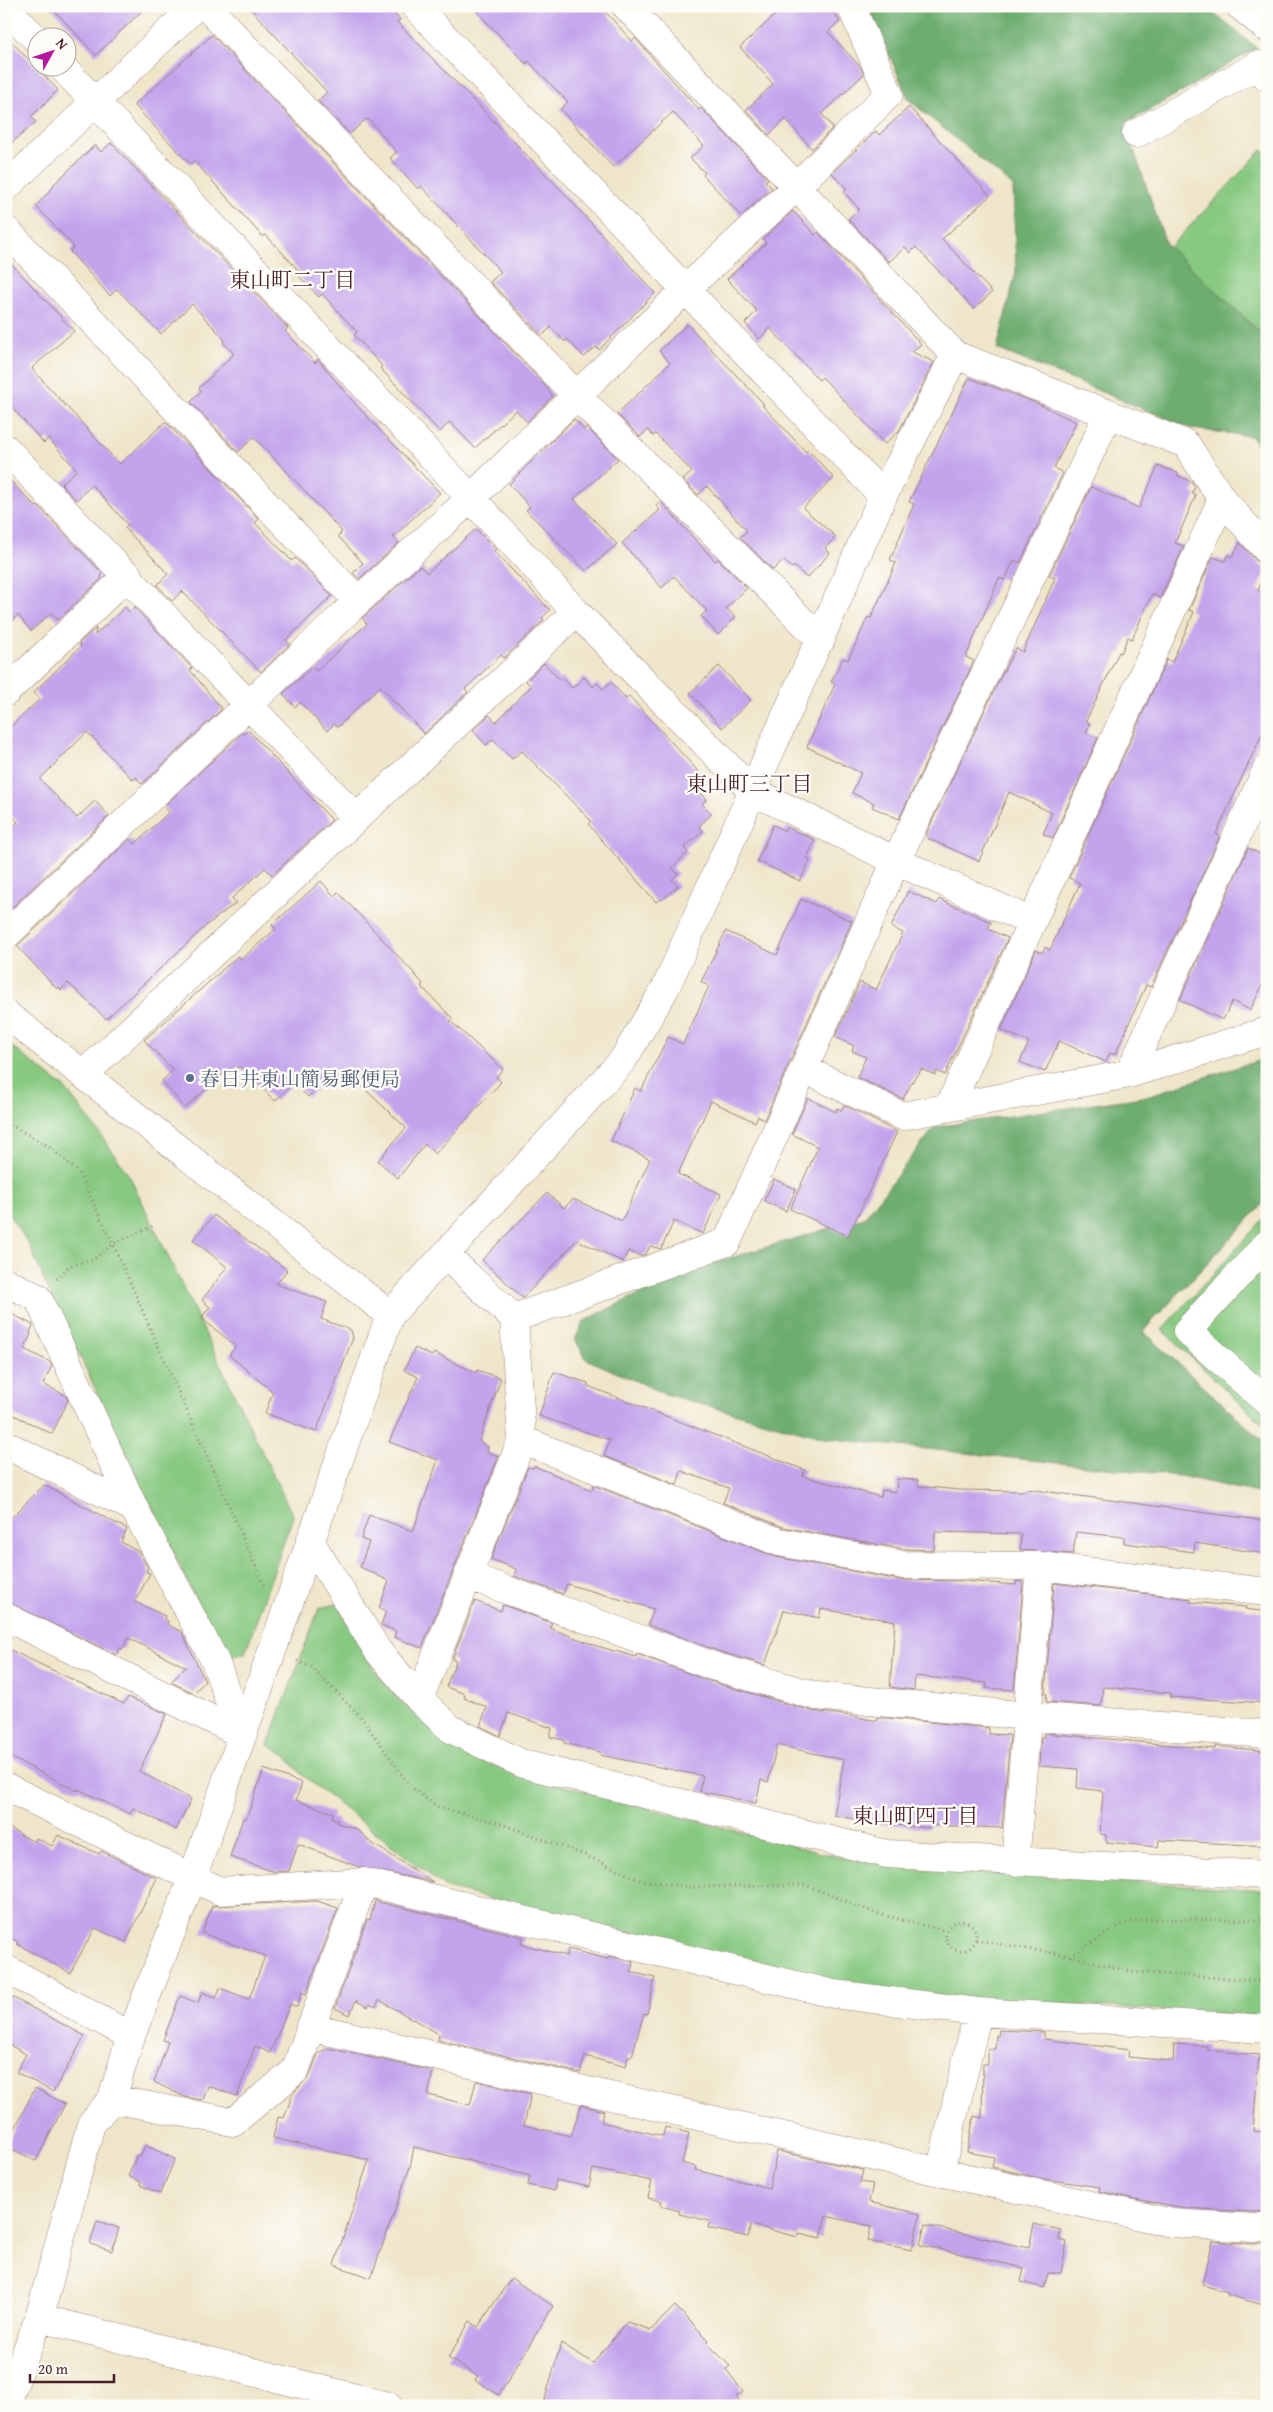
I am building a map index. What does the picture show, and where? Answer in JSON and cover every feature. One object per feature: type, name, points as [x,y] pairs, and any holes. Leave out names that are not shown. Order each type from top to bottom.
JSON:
[{"type":"street","points":[[6,187],[196,6]]},
{"type":"street","points":[[206,6],[576,395],[821,640]]},
{"type":"street","points":[[416,6],[883,496]]},
{"type":"street","points":[[626,6],[955,355],[1186,444],[1222,499],[1267,550]]},
{"type":"street","points":[[6,934],[250,705],[358,600],[471,498],[685,290],[796,187],[889,94],[851,6]]},
{"type":"street","points":[[1240,6],[1267,28]]},
{"type":"street","points":[[6,8],[28,31]]},
{"type":"street","points":[[1136,134],[1258,65],[1267,77]]},
{"type":"street","points":[[73,78],[471,498],[576,612],[752,791],[896,861],[1032,922]]},
{"type":"street","points":[[6,230],[358,600]]},
{"type":"street","points":[[6,2405],[39,2318],[91,2124],[112,2099],[131,2036],[192,1879],[241,1734],[390,1315],[623,1060],[666,987],[821,640],[883,496],[955,355]]},
{"type":"street","points":[[514,1318],[727,1242],[896,861],[1109,413]]},
{"type":"street","points":[[6,449],[128,575],[356,818]]},
{"type":"street","points":[[949,1107],[1222,499]]},
{"type":"street","points":[[6,692],[128,575]]},
{"type":"street","points":[[84,1074],[576,612]]},
{"type":"street","points":[[1129,1074],[1267,769]]},
{"type":"street","points":[[6,1014],[390,1315]]},
{"type":"street","points":[[804,1069],[902,1116],[1129,1074],[1267,1031]]},
{"type":"street","points":[[1267,1244],[1187,1330],[1267,1402]]},
{"type":"street","points":[[419,1699],[522,1440],[514,1318],[445,1255]]},
{"type":"street","points":[[6,1282],[38,1298],[134,1508],[215,1662],[241,1734]]},
{"type":"street","points":[[522,1440],[780,1542],[903,1565],[1040,1566],[1267,1592]]},
{"type":"street","points":[[6,1446],[134,1508]]},
{"type":"street","points":[[310,1541],[378,1651],[419,1699],[451,1729],[523,1764],[887,1854],[1267,1875]]},
{"type":"street","points":[[1015,1862],[1040,1566]]},
{"type":"street","points":[[469,1576],[713,1666],[816,1696],[1028,1716],[1267,1734]]},
{"type":"street","points":[[6,1617],[241,1734]]},
{"type":"street","points":[[6,1787],[220,1891],[364,1882],[834,1994],[978,2012],[1267,2029]]},
{"type":"street","points":[[112,2099],[233,2122],[295,2071],[364,1882]]},
{"type":"street","points":[[6,1970],[131,2036]]},
{"type":"street","points":[[940,2172],[978,2012]]},
{"type":"street","points":[[310,2027],[940,2172],[1172,2223],[1255,2228],[1267,2226]]},
{"type":"street","points":[[39,2318],[388,2406]]},
{"type":"path","points":[[6,1122],[51,1148],[80,1173],[114,1244],[276,1637],[361,1717],[411,1787],[438,1807],[502,1824],[585,1855],[640,1880],[688,1887],[806,1885],[875,1913],[946,1931]]},
{"type":"path","points":[[38,1298],[70,1266],[94,1259],[114,1244],[154,1226]]},
{"type":"path","points":[[1070,1956],[1124,1923],[1151,1919],[1267,1920]]},
{"type":"path","points":[[966,1920],[976,1928],[976,1940],[969,1950],[957,1951],[947,1944],[946,1931],[954,1922],[966,1920]]},
{"type":"path","points":[[976,1940],[1070,1956],[1133,1972],[1267,1981]]},
{"type":"green space","points":[[868,6],[1204,6],[1257,48],[1125,124],[1166,244],[1267,340],[1267,458],[1251,436],[1192,429],[997,349],[1016,272],[1013,186],[909,100]]},
{"type":"green space","points":[[1262,150],[1267,154],[1267,338],[1169,248]]},
{"type":"green space","points":[[6,1042],[65,1088],[130,1177],[293,1516],[245,1653],[223,1657],[46,1285],[30,1246],[6,1210]]},
{"type":"green space","points":[[1267,1058],[1267,1200],[1143,1331],[1267,1445],[1267,1495],[1180,1476],[824,1438],[665,1394],[586,1359],[575,1339],[584,1321],[683,1272],[864,1218],[935,1127],[1143,1097]]},
{"type":"green space","points":[[1267,1215],[1267,1428],[1162,1330]]},
{"type":"green space","points":[[337,1604],[373,1668],[400,1701],[432,1730],[471,1757],[510,1772],[821,1853],[908,1868],[1267,1890],[1267,2016],[955,1998],[845,1985],[446,1888],[301,1774],[286,1756],[268,1745],[319,1608]]},
{"type":"building","points":[[50,6],[147,6],[96,55],[78,36],[78,28],[71,28]]},
{"type":"building","points":[[248,6],[386,6],[400,20],[397,22],[563,192],[655,293],[599,350],[596,347],[584,357],[567,339],[565,342],[551,327],[542,336],[490,282],[501,272],[421,186],[418,189],[390,158],[397,152],[369,120],[366,119],[350,134],[318,101],[327,92]]},
{"type":"building","points":[[472,6],[600,6],[632,41],[635,38],[699,110],[701,108],[768,179],[765,181],[772,188],[741,216],[690,158],[704,146],[673,112],[613,167],[560,109],[568,102],[528,61],[526,64]]},
{"type":"building","points":[[785,6],[829,6],[840,21],[828,32],[859,65],[864,74],[822,114],[833,128],[812,149],[786,119],[769,135],[746,110],[773,84],[740,47]]},
{"type":"building","points":[[212,35],[543,383],[553,396],[527,422],[516,410],[475,448],[450,422],[440,432],[380,368],[382,366],[354,335],[357,332],[322,294],[319,297],[299,276],[301,273],[266,235],[263,237],[194,161],[190,164],[134,105]]},
{"type":"building","points":[[6,36],[28,59],[28,78],[46,78],[58,90],[31,117],[36,122],[6,148]]},
{"type":"building","points":[[909,107],[990,196],[942,239],[992,292],[974,309],[916,247],[910,253],[905,247],[889,262],[848,219],[859,209],[844,192],[847,189],[832,173],[876,131],[879,135]]},
{"type":"building","points":[[111,143],[288,328],[285,331],[315,363],[318,359],[356,405],[440,493],[393,537],[399,543],[359,579],[353,573],[363,563],[338,536],[342,532],[254,437],[238,452],[191,402],[201,391],[199,388],[234,354],[223,342],[225,340],[192,304],[161,334],[117,289],[110,296],[71,253],[70,250],[74,247],[36,206],[53,185],[95,145],[101,152]]},
{"type":"building","points":[[793,211],[815,235],[818,232],[921,344],[912,352],[934,362],[899,431],[885,444],[822,377],[819,380],[770,328],[759,339],[745,323],[757,311],[727,279],[766,243],[763,239]]},
{"type":"building","points":[[6,258],[74,331],[32,368],[33,370],[112,456],[120,464],[165,422],[259,519],[255,523],[292,561],[295,558],[332,596],[286,640],[290,644],[261,672],[182,591],[172,601],[157,585],[168,574],[125,528],[128,525],[92,485],[76,500],[61,484],[77,470],[48,438],[44,443],[6,401]]},
{"type":"building","points":[[687,324],[764,404],[762,405],[806,452],[808,450],[834,478],[803,508],[836,537],[825,548],[830,553],[807,578],[794,566],[792,568],[783,560],[773,570],[740,537],[747,531],[707,486],[698,495],[683,480],[692,472],[656,434],[653,436],[648,430],[640,437],[617,414],[670,363],[659,351]]},
{"type":"building","points":[[969,378],[1034,402],[1076,422],[1054,468],[1063,473],[1020,563],[1014,560],[1005,580],[999,578],[966,657],[974,661],[899,819],[872,807],[874,803],[852,793],[861,773],[807,747],[835,684],[831,682],[843,658],[848,660],[868,617],[871,618],[896,563],[890,560],[914,504],[909,502]]},
{"type":"building","points":[[574,419],[584,430],[586,427],[618,459],[574,499],[617,544],[586,571],[526,510],[530,507],[509,484]]},
{"type":"building","points":[[1158,466],[1178,473],[1177,475],[1192,482],[1195,487],[1192,493],[1196,495],[1175,543],[1184,546],[1160,598],[1152,594],[1132,639],[1128,637],[1121,653],[1119,652],[1086,721],[1090,723],[1086,733],[1098,738],[1053,838],[1043,834],[1052,813],[1009,792],[979,861],[927,838],[927,832],[1002,674],[1016,648],[1023,652],[1055,578],[1049,576],[1091,487],[1139,508]]},
{"type":"building","points":[[6,476],[36,507],[38,506],[102,573],[101,579],[58,620],[51,613],[31,631],[18,615],[6,626]]},
{"type":"building","points":[[660,501],[715,561],[718,559],[747,588],[726,608],[736,617],[718,635],[701,616],[707,611],[674,576],[662,588],[622,543],[660,510],[656,506]]},
{"type":"building","points":[[476,529],[496,549],[494,551],[550,610],[542,618],[544,620],[504,658],[501,655],[465,689],[468,692],[424,734],[380,686],[338,727],[334,724],[327,731],[300,702],[295,707],[283,694],[312,667],[316,671],[367,624],[362,618],[420,566],[427,573]]},
{"type":"building","points":[[1240,543],[1266,571],[1258,590],[1267,595],[1267,723],[1216,834],[1220,836],[1151,987],[1146,985],[1115,1055],[1110,1053],[1106,1062],[1059,1041],[1045,1072],[1020,1062],[1029,1042],[1001,1030],[1036,950],[1042,953],[1045,947],[1050,950],[1080,883],[1069,878],[1167,659],[1172,662],[1194,612],[1189,610],[1213,557],[1225,561],[1228,555],[1232,557]]},
{"type":"building","points":[[125,607],[129,612],[134,607],[192,668],[190,670],[222,709],[142,784],[136,777],[133,780],[87,732],[40,779],[77,818],[95,801],[109,816],[6,913],[6,831],[18,822],[6,810],[6,731],[40,699],[34,692],[81,646],[79,643],[96,628],[95,635]]},
{"type":"building","points":[[544,663],[560,680],[563,678],[572,688],[584,677],[593,687],[597,683],[603,689],[611,682],[626,699],[629,696],[707,781],[698,790],[707,799],[702,804],[712,814],[699,826],[703,831],[684,848],[688,852],[672,868],[678,874],[672,879],[678,886],[662,900],[656,902],[588,824],[591,821],[522,751],[512,759],[493,739],[486,745],[473,730],[489,715],[496,722],[531,686],[526,681]]},
{"type":"building","points":[[719,666],[751,700],[722,728],[690,693]]},
{"type":"building","points":[[248,730],[332,820],[272,875],[265,868],[232,898],[236,903],[208,924],[106,1019],[68,983],[61,990],[59,987],[57,989],[17,946],[130,839],[135,844],[169,812],[164,806],[242,733]]},
{"type":"building","points":[[773,825],[785,831],[787,827],[815,840],[807,858],[810,860],[800,881],[757,861]]},
{"type":"building","points":[[1248,848],[1267,857],[1267,976],[1250,1010],[1232,1001],[1223,1020],[1180,1000]]},
{"type":"building","points":[[321,881],[334,896],[338,892],[412,971],[423,984],[421,986],[453,1019],[450,1021],[503,1069],[496,1077],[501,1082],[435,1154],[425,1144],[398,1178],[378,1161],[406,1128],[348,1073],[334,1087],[326,1079],[308,1097],[294,1083],[275,1101],[239,1066],[233,1071],[230,1068],[185,1108],[162,1081],[173,1070],[144,1040],[238,956],[241,959],[276,929],[272,925]]},
{"type":"building","points":[[908,891],[937,904],[939,899],[991,922],[988,929],[1008,938],[945,1075],[936,1071],[935,1075],[921,1069],[903,1099],[857,1077],[866,1057],[852,1051],[854,1046],[835,1037],[860,982],[876,990],[903,933],[891,927]]},
{"type":"building","points":[[801,899],[852,921],[764,1120],[758,1116],[755,1122],[711,1101],[678,1174],[721,1194],[703,1234],[674,1221],[661,1249],[650,1246],[646,1254],[641,1256],[628,1251],[623,1262],[577,1240],[523,1298],[482,1260],[547,1193],[564,1208],[573,1199],[622,1221],[650,1159],[611,1141],[635,1088],[641,1091],[668,1037],[683,1044],[709,986],[701,982],[726,931],[777,955]]},
{"type":"building","points":[[808,1098],[836,1112],[837,1108],[841,1110],[844,1105],[897,1132],[848,1236],[790,1209],[818,1147],[792,1134]]},
{"type":"building","points":[[774,1179],[796,1189],[786,1211],[764,1201]]},
{"type":"building","points":[[214,1215],[287,1270],[276,1284],[327,1302],[321,1319],[351,1330],[353,1338],[316,1432],[265,1413],[273,1392],[229,1355],[236,1346],[201,1318],[210,1307],[202,1300],[227,1267],[193,1240]]},
{"type":"building","points":[[6,1311],[33,1325],[24,1349],[50,1362],[52,1366],[43,1384],[65,1395],[68,1400],[52,1434],[6,1411]]},
{"type":"building","points":[[415,1348],[432,1356],[434,1353],[476,1373],[477,1370],[501,1378],[479,1441],[488,1447],[487,1452],[499,1456],[422,1648],[394,1637],[396,1631],[381,1625],[386,1611],[379,1608],[389,1581],[360,1567],[369,1542],[361,1539],[369,1515],[413,1531],[438,1460],[389,1442],[418,1377],[404,1370]]},
{"type":"building","points":[[554,1372],[588,1383],[588,1386],[805,1470],[802,1476],[881,1497],[882,1490],[896,1492],[897,1479],[918,1480],[918,1486],[959,1490],[1026,1491],[1027,1489],[1267,1521],[1267,1554],[1195,1543],[1194,1552],[1124,1543],[1124,1537],[1076,1532],[1073,1554],[1020,1550],[1021,1534],[935,1532],[934,1550],[904,1549],[783,1527],[723,1503],[729,1488],[681,1471],[677,1485],[604,1456],[610,1440],[539,1416]]},
{"type":"building","points":[[534,1466],[592,1490],[593,1485],[776,1557],[900,1580],[965,1581],[1016,1585],[1016,1581],[1023,1582],[1014,1690],[986,1688],[987,1683],[915,1676],[914,1690],[890,1687],[895,1621],[821,1609],[819,1618],[784,1610],[765,1665],[718,1651],[648,1625],[654,1609],[567,1584],[563,1594],[514,1576],[516,1569],[491,1559],[528,1467],[533,1468]]},
{"type":"building","points":[[44,1485],[127,1529],[121,1542],[139,1552],[148,1568],[146,1572],[150,1573],[135,1602],[165,1616],[164,1619],[168,1621],[167,1624],[182,1632],[205,1681],[194,1693],[171,1682],[186,1667],[128,1638],[123,1649],[120,1648],[116,1655],[6,1601],[6,1523]]},
{"type":"building","points":[[1054,1583],[1191,1599],[1190,1602],[1246,1607],[1245,1609],[1267,1612],[1267,1703],[1170,1697],[1171,1693],[1103,1687],[1101,1706],[1046,1702],[1047,1694],[1045,1694]]},
{"type":"building","points":[[475,1601],[501,1611],[503,1605],[552,1623],[550,1628],[597,1646],[636,1657],[637,1654],[709,1681],[812,1711],[877,1721],[878,1718],[888,1718],[989,1728],[989,1734],[1010,1735],[1002,1828],[929,1825],[929,1828],[874,1823],[834,1815],[844,1760],[777,1745],[768,1782],[761,1780],[756,1803],[699,1791],[703,1776],[600,1755],[600,1752],[564,1743],[564,1740],[550,1737],[552,1728],[508,1713],[500,1736],[480,1726],[487,1707],[464,1698],[465,1694],[446,1687],[456,1661],[452,1659]]},
{"type":"building","points":[[6,1648],[124,1704],[128,1697],[167,1714],[139,1771],[191,1799],[176,1830],[133,1808],[130,1814],[78,1789],[78,1791],[6,1755],[6,1742],[15,1724],[6,1720]]},
{"type":"building","points":[[1044,1733],[1215,1749],[1215,1746],[1267,1751],[1267,1846],[1159,1840],[1158,1847],[1106,1842],[1106,1835],[1100,1834],[1103,1791],[1077,1788],[1078,1769],[1039,1766],[1041,1737],[1044,1737]]},
{"type":"building","points":[[264,1769],[302,1783],[296,1800],[333,1813],[332,1818],[338,1820],[337,1823],[356,1829],[367,1840],[433,1882],[359,1867],[298,1844],[289,1871],[275,1872],[230,1857],[243,1818],[246,1819]]},
{"type":"building","points":[[6,1826],[34,1842],[36,1838],[52,1846],[58,1835],[99,1854],[101,1851],[157,1878],[126,1942],[95,1928],[70,1973],[17,1944],[18,1942],[6,1935]]},
{"type":"building","points":[[317,1901],[338,1908],[306,1994],[302,1992],[297,2007],[290,2004],[270,2053],[255,2046],[237,2096],[208,2086],[203,2100],[185,2097],[154,2082],[168,2042],[163,2040],[180,1996],[198,2003],[202,1992],[216,1998],[220,1988],[249,1999],[265,1956],[202,1933],[212,1906]]},
{"type":"building","points":[[375,1901],[523,1937],[521,1944],[567,1956],[568,1949],[608,1959],[609,1956],[633,1962],[631,1972],[655,1978],[647,2014],[644,2013],[632,2056],[628,2056],[626,2067],[585,2056],[580,2073],[438,2040],[439,2034],[379,2000],[376,2007],[369,2004],[368,2007],[356,2001],[349,2015],[335,2008],[367,1919],[370,1920]]},
{"type":"building","points":[[6,1994],[85,2036],[53,2092],[16,2072],[26,2054],[6,2043]]},
{"type":"building","points":[[999,2030],[1044,2032],[1044,2039],[1129,2050],[1128,2057],[1173,2061],[1174,2044],[1207,2046],[1207,2050],[1259,2055],[1253,2131],[1267,2132],[1267,2211],[1186,2208],[1135,2199],[1099,2191],[1100,2187],[1044,2179],[992,2167],[994,2157],[967,2152],[974,2116],[982,2118],[983,2064],[988,2064],[988,2049],[995,2049],[996,2035],[998,2036]]},
{"type":"building","points":[[327,2048],[433,2071],[428,2095],[470,2105],[476,2081],[531,2094],[524,2125],[571,2136],[581,2105],[604,2111],[601,2122],[663,2136],[665,2127],[689,2133],[682,2163],[696,2167],[695,2170],[769,2188],[777,2151],[863,2170],[860,2182],[873,2184],[869,2202],[920,2214],[912,2250],[868,2241],[871,2226],[826,2216],[821,2238],[799,2233],[798,2237],[751,2225],[748,2237],[708,2228],[710,2221],[679,2214],[680,2211],[661,2206],[662,2201],[648,2198],[652,2181],[593,2169],[589,2187],[556,2180],[554,2191],[528,2185],[530,2176],[414,2147],[410,2167],[371,2278],[334,2265],[369,2160],[273,2138],[278,2117],[284,2118],[293,2093],[309,2077],[318,2054]]},
{"type":"building","points":[[35,2088],[65,2104],[36,2161],[6,2146]]},
{"type":"building","points":[[145,2145],[175,2159],[160,2194],[140,2185],[141,2182],[128,2176],[137,2155],[140,2157]]},
{"type":"building","points":[[97,2221],[119,2228],[112,2251],[90,2244]]},
{"type":"building","points":[[1034,2224],[1061,2230],[1059,2240],[1067,2242],[1061,2273],[1048,2273],[1044,2288],[1021,2282],[1024,2268],[920,2245],[925,2225],[1029,2248]]},
{"type":"building","points":[[1213,2241],[1254,2244],[1267,2242],[1267,2306],[1227,2295],[1228,2292],[1202,2285]]},
{"type":"building","points":[[511,2278],[553,2306],[499,2395],[475,2380],[478,2376],[448,2358],[470,2321],[478,2327]]},
{"type":"building","points":[[675,2306],[709,2340],[707,2343],[730,2366],[726,2369],[743,2392],[736,2397],[742,2406],[619,2406],[605,2402],[604,2406],[543,2406],[561,2343],[593,2363],[627,2322],[651,2330]]},
{"type":"place","name":"春日井東山簡易郵便局","points":[[190,1078]]},
{"type":"district","name":"東山町二丁目","points":[[292,279]]},
{"type":"district","name":"東山町三丁目","points":[[749,783]]},
{"type":"district","name":"東山町四丁目","points":[[915,1815]]}]
